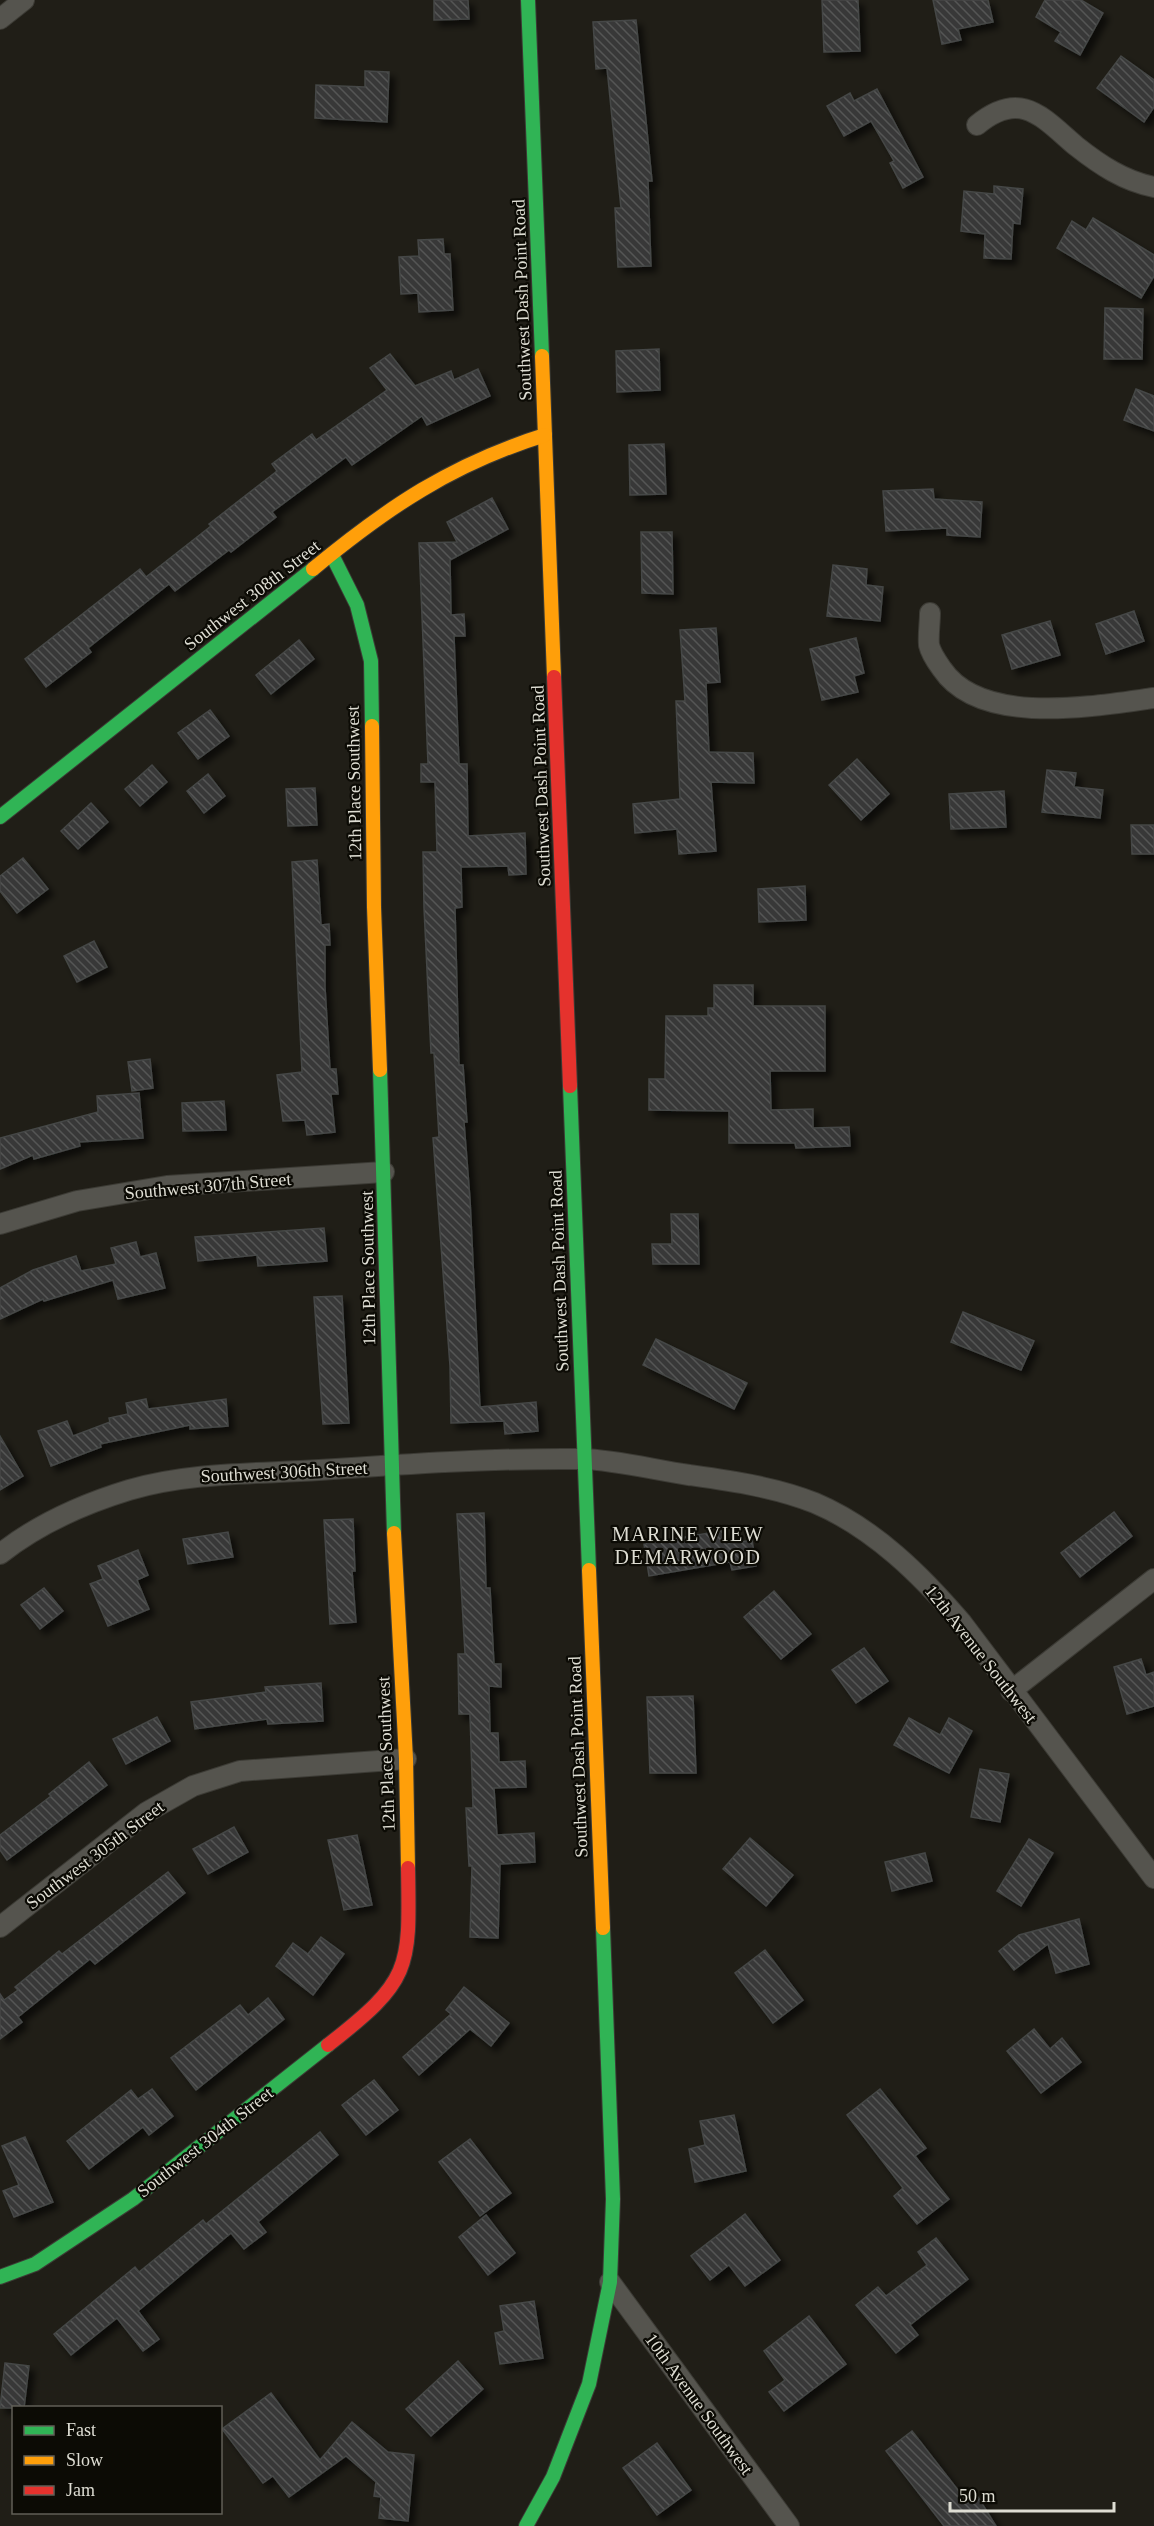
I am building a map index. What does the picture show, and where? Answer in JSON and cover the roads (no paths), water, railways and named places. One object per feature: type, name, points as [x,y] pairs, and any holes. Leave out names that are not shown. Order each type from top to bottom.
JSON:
[{"type":"street","points":[[0,19],[24,0]]},
{"type":"street","name":"Southwest Dash Point Road","points":[[526,2526],[553,2477],[589,2384],[610,2282],[613,2199],[528,0]]},
{"type":"street","points":[[977,125],[990,114],[1004,109],[1030,110],[1046,118],[1103,166],[1122,177],[1154,188]]},
{"type":"street","name":"Southwest 308th Street","points":[[0,817],[380,515],[424,485],[505,445],[545,435]]},
{"type":"street","name":"12th Place Southwest","points":[[332,555],[357,605],[371,661],[374,907],[384,1172],[391,1465],[406,1759],[409,1938],[406,1964],[394,1986]]},
{"type":"street","points":[[930,613],[930,646],[934,656],[951,681],[972,696],[1014,706],[1044,708],[1095,706],[1154,698]]},
{"type":"street","name":"Southwest 307th Street","points":[[0,1224],[76,1201],[167,1186],[384,1172]]},
{"type":"street","name":"Southwest 306th Street","points":[[0,1554],[24,1535],[68,1513],[130,1490],[190,1478],[391,1465],[585,1459]]},
{"type":"street","name":"12th Avenue Southwest","points":[[585,1459],[752,1485],[816,1504],[836,1514],[889,1550],[927,1584],[962,1623],[1154,1878]]},
{"type":"street","points":[[1011,1691],[1154,1579]]},
{"type":"street","name":"Southwest 305th Street","points":[[0,1927],[147,1812],[193,1786],[240,1771],[406,1759]]},
{"type":"street","name":"Southwest 304th Street","points":[[0,2277],[35,2264],[133,2199],[360,2020],[394,1986]]},
{"type":"street","name":"10th Avenue Southwest","points":[[610,2282],[789,2526]]},
{"type":"district","name":"MARINE VIEW DEMARWOOD","points":[[688,1546]]}]
